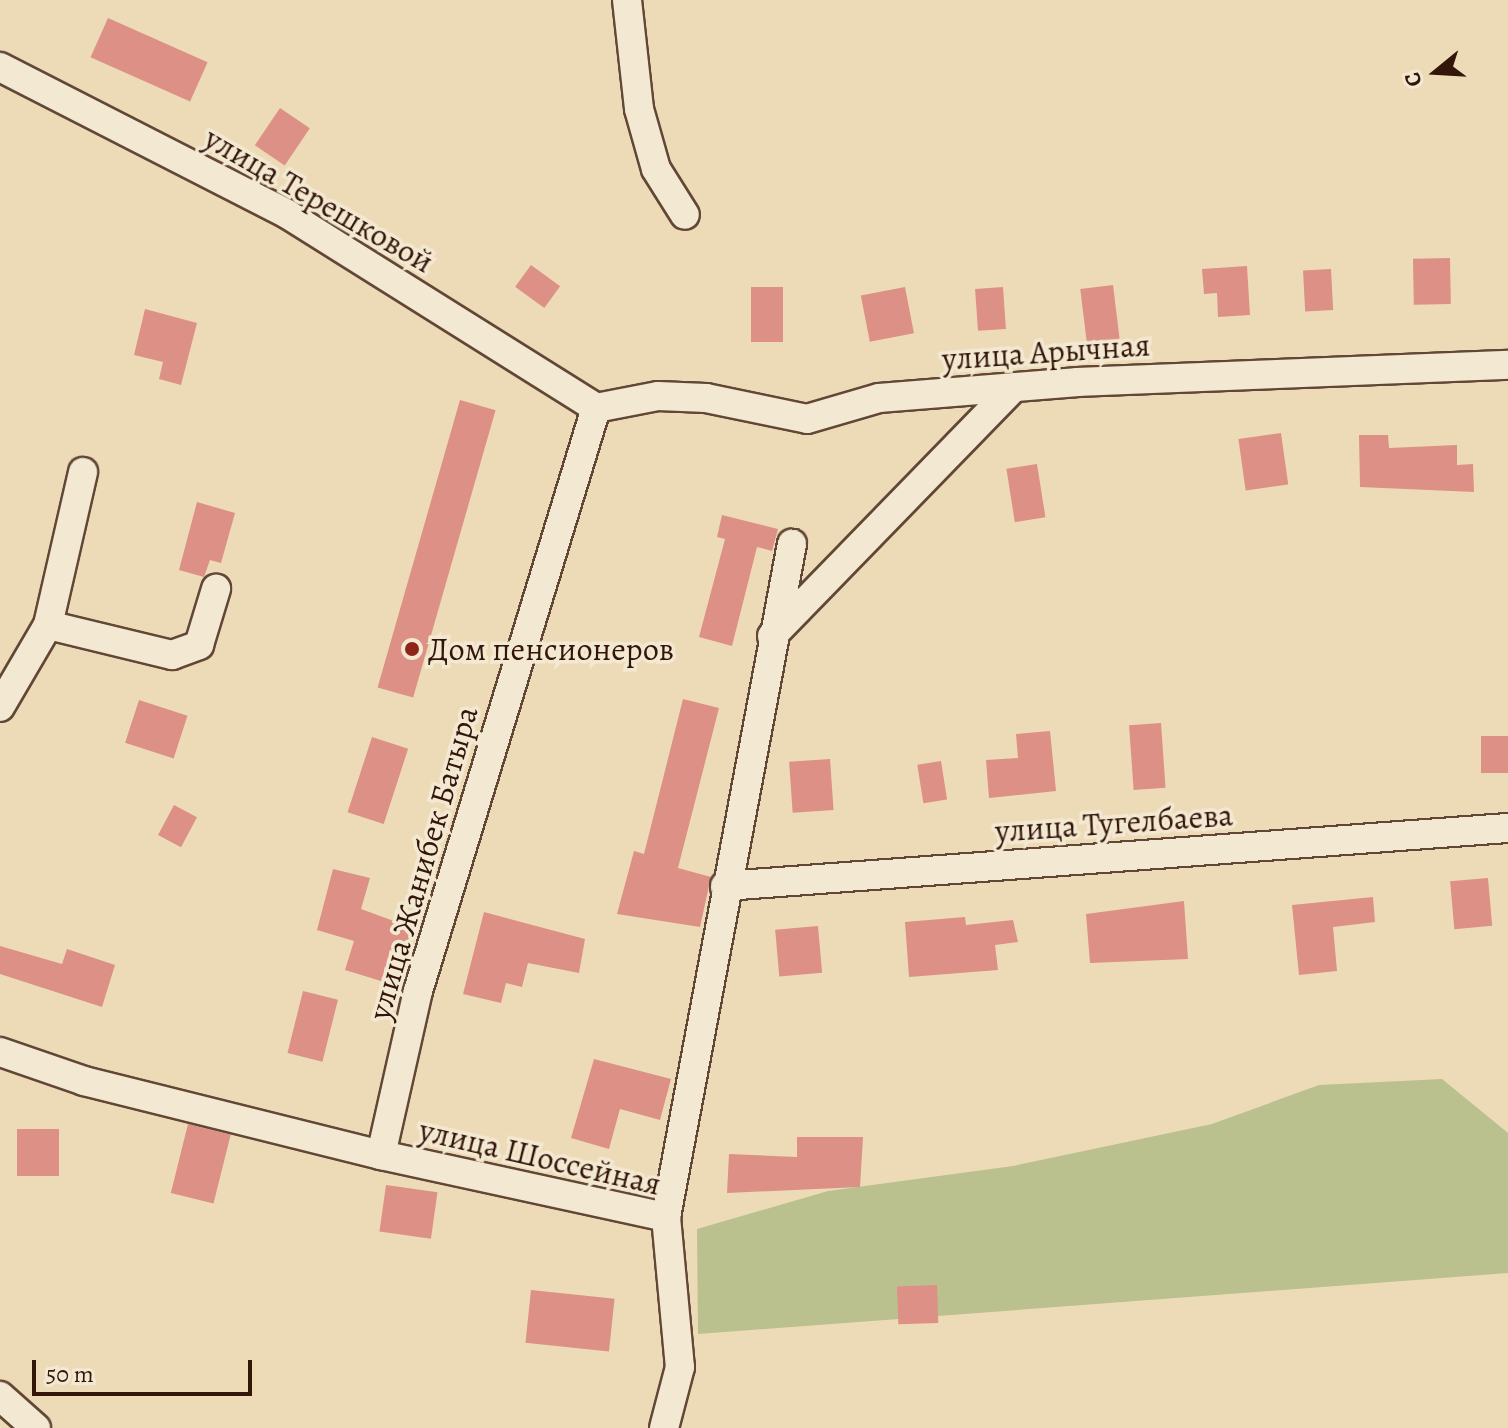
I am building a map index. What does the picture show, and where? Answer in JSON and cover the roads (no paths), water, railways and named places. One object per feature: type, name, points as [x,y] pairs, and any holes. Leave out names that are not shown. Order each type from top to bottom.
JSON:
[{"type":"street","points":[[627,0],[643,124],[656,169],[685,215]]},
{"type":"street","name":"улица Терешковой","points":[[0,67],[287,214],[596,408]]},
{"type":"street","name":"улица Арычная","points":[[596,408],[658,396],[706,398],[807,419],[879,398],[1014,387],[1508,365]]},
{"type":"street","points":[[772,636],[1014,387]]},
{"type":"street","name":"улица Жанибек Батыра","points":[[381,1155],[418,991],[596,408]]},
{"type":"street","points":[[0,707],[48,625],[83,472]]},
{"type":"street","points":[[666,1217],[725,886],[792,544]]},
{"type":"street","points":[[48,625],[180,653],[199,645],[216,589]]},
{"type":"street","name":"улица Тугелбаева","points":[[725,886],[1508,828]]},
{"type":"street","name":"улица Шоссейная","points":[[0,1052],[84,1081],[381,1155],[666,1217],[680,1367],[664,1428]]},
{"type":"street","points":[[0,1396],[36,1428]]},
{"type":"place","name":"Дом пенсионеров","points":[[412,649]]}]
